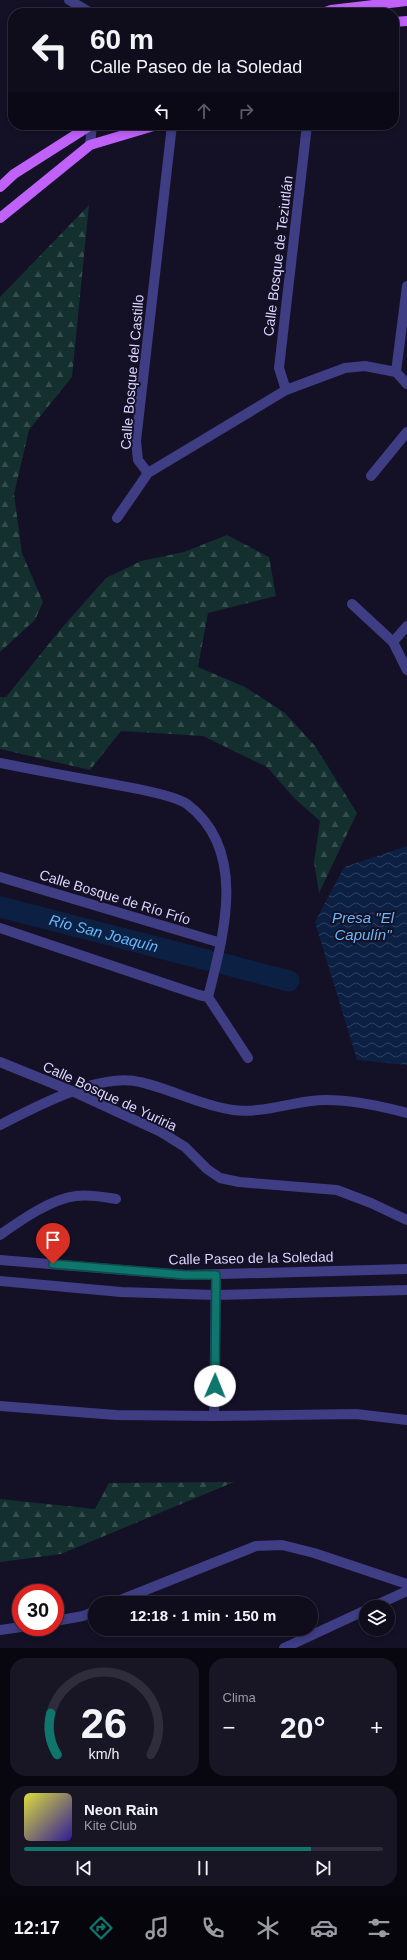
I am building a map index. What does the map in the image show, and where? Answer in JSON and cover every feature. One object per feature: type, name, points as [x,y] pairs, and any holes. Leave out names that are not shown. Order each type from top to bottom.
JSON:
[{"type":"main road","points":[[348,8],[407,1]]},
{"type":"main road","points":[[0,187],[14,174],[84,130]]},
{"type":"main road","points":[[0,218],[90,146],[142,130]]},
{"type":"street","points":[[69,0],[83,8]]},
{"type":"street","points":[[90,146],[92,130]]},
{"type":"street","name":"Calle Bosque del Castillo","points":[[148,473],[138,460],[136,441],[171,130]]},
{"type":"street","name":"Calle Bosque de Teziutlán","points":[[286,390],[279,368],[306,130]]},
{"type":"street","points":[[396,372],[407,286]]},
{"type":"street","points":[[117,518],[148,473],[286,390],[345,368],[365,366],[396,372],[407,384]]},
{"type":"street","points":[[371,476],[407,432]]},
{"type":"street","points":[[352,604],[393,642],[407,670]]},
{"type":"street","points":[[393,642],[407,626]]},
{"type":"street","points":[[0,763],[152,792],[186,804],[207,823],[220,846],[226,873],[227,894],[221,943],[208,997]]},
{"type":"street","name":"Calle Bosque de Río Frío","points":[[0,877],[221,943]]},
{"type":"street","points":[[0,928],[208,997],[248,1058]]},
{"type":"street","name":"Calle Bosque de Yuriria","points":[[0,1062],[74,1092],[161,1132],[185,1147],[207,1169],[220,1178],[239,1182],[336,1190],[371,1203],[407,1220]]},
{"type":"street","points":[[0,1125],[74,1092],[101,1083],[125,1080],[139,1081],[233,1110],[265,1110],[326,1100],[378,1106],[407,1113]]},
{"type":"street","points":[[0,1235],[55,1200],[77,1195],[93,1195],[116,1199]]},
{"type":"street","name":"Calle Paseo de la Soledad","points":[[0,1260],[186,1275],[407,1269]]},
{"type":"street","points":[[214,1416],[216,1275]]},
{"type":"street","points":[[0,1281],[121,1292],[216,1295],[407,1290]]},
{"type":"street","points":[[0,1406],[116,1415],[214,1416],[356,1414],[407,1420]]},
{"type":"street","points":[[131,1596],[256,1546],[282,1546],[314,1553],[407,1584]]},
{"type":"street","points":[[387,1600],[407,1591]]},
{"type":"street","points":[[284,1648],[359,1613]]},
{"type":"street","points":[[64,1619],[88,1614]]},
{"type":"street","points":[[0,1630],[12,1628]]},
{"type":"green space","points":[[89,205],[72,377],[29,430],[14,494],[22,553],[43,602],[35,620],[0,652],[0,297]]},
{"type":"green space","points":[[227,535],[269,557],[276,596],[208,613],[198,667],[245,687],[285,713],[315,746],[357,813],[319,893],[314,862],[320,821],[295,799],[267,767],[203,736],[121,731],[90,770],[0,749],[0,697],[6,697],[60,630],[106,578],[141,561],[184,552]]},
{"type":"green space","points":[[234,1482],[61,1554],[0,1562],[0,1499],[95,1509],[109,1483]]},
{"type":"water","name":"Presa \"El Capulín\"","points":[[407,846],[407,1065],[357,1060],[315,922],[344,867]]},
{"type":"waterway","name":"Río San Joaquín","points":[[0,907],[207,960]]},
{"type":"waterway","name":"Río San Joaquín","points":[[224,964],[289,981]]},
{"type":"route","points":[[53,1264],[186,1275],[216,1275],[215,1386]]}]
